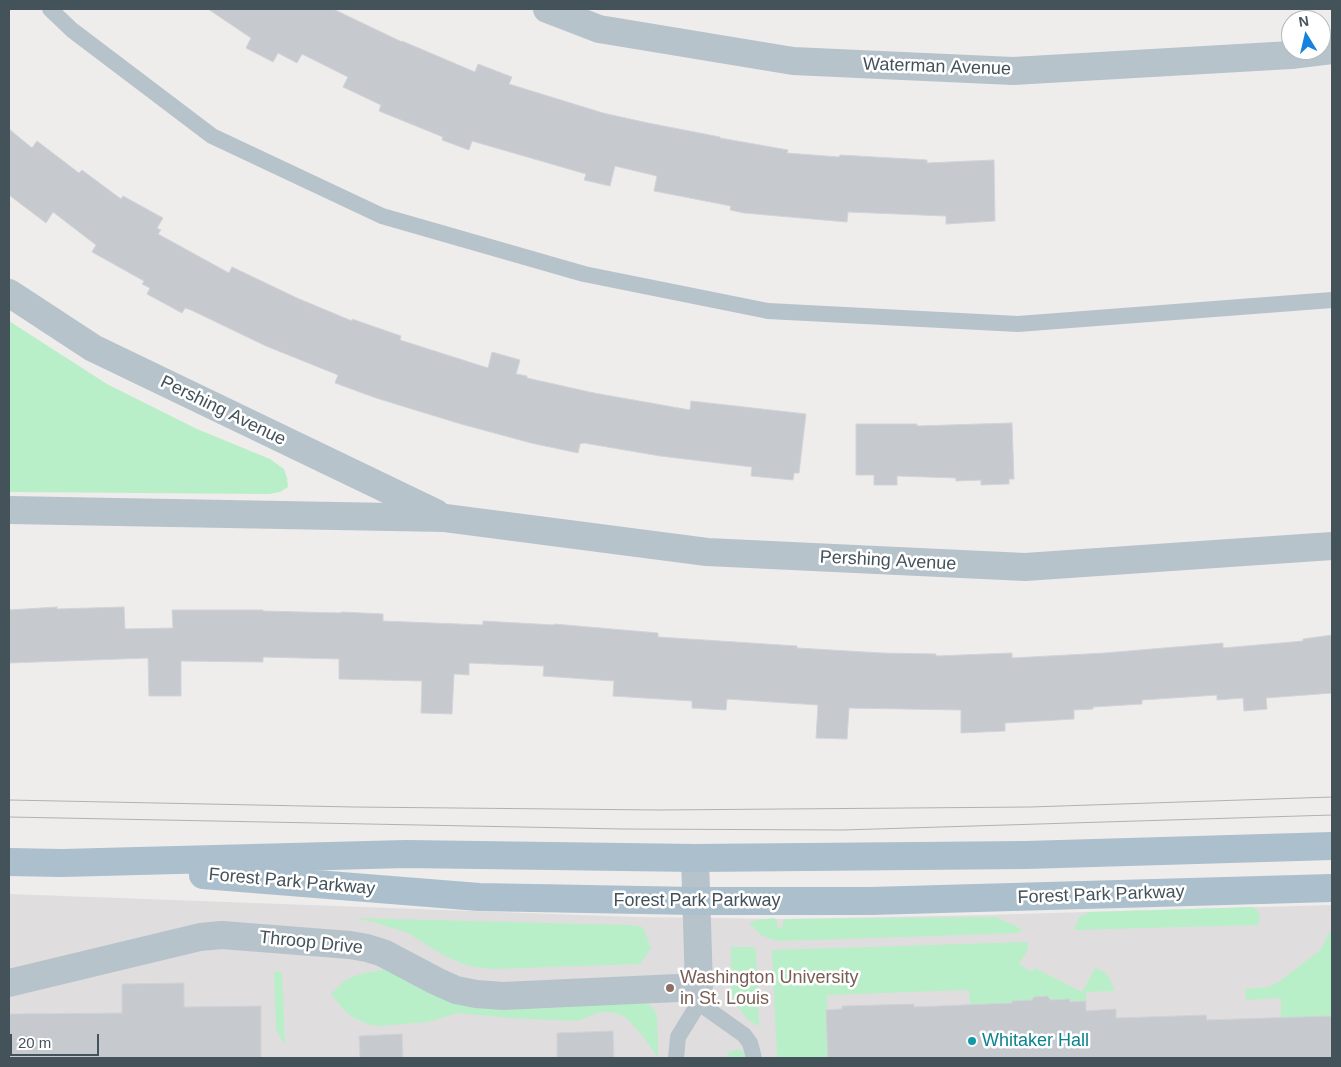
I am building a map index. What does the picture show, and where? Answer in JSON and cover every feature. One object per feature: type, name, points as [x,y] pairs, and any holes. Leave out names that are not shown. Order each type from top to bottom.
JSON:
[{"type":"main road","name":"Forest Park Parkway","points":[[9,862],[62,863],[406,854],[695,858],[1026,855],[1332,846]]},
{"type":"main road","name":"Forest Park Parkway","points":[[62,863],[479,897],[695,902],[870,901],[1332,888]]},
{"type":"street","name":"Waterman Avenue","points":[[547,9],[599,29],[793,61],[1013,71],[1291,55],[1332,50]]},
{"type":"street","name":"Pershing Avenue","points":[[9,293],[94,348],[445,518]]},
{"type":"street","name":"Pershing Avenue","points":[[9,510],[445,518],[707,552],[1025,567],[1332,546]]},
{"type":"street","points":[[695,858],[699,995]]},
{"type":"street","name":"Throop Drive","points":[[9,982],[192,939],[222,936],[350,945],[367,948],[383,953],[436,982],[456,990],[476,994],[503,996],[699,995]]},
{"type":"lane","points":[[50,9],[72,30],[212,136],[382,216],[584,274],[768,311],[1018,324],[1332,300]]},
{"type":"lane","points":[[676,1058],[678,1037],[699,995],[744,1035],[754,1052],[754,1058]]},
{"type":"shaded area","name":"Washington University in St. Louis","points":[[9,894],[635,917],[785,919],[1332,905],[1332,1058],[9,1058]]},
{"type":"green space","points":[[9,321],[107,384],[197,429],[270,459],[284,469],[288,487],[280,492],[269,494],[9,492]]},
{"type":"green space","points":[[1253,907],[1260,916],[1258,925],[1074,930],[1079,917],[1090,912]]},
{"type":"green space","points":[[996,917],[1022,929],[1018,933],[781,941],[761,935],[749,923],[774,918],[777,920],[778,928],[783,927],[785,919]]},
{"type":"green space","points":[[354,918],[630,925],[643,927],[651,948],[640,964],[495,969],[475,967],[443,955],[408,933]]},
{"type":"green space","points":[[1328,933],[1332,933],[1332,1016],[1281,1018],[1281,998],[1246,1000],[1245,989],[1269,987],[1280,981],[1319,951]]},
{"type":"green space","points":[[1026,942],[1028,944],[1027,951],[1019,964],[1032,972],[1035,968],[1082,992],[1096,967],[1107,974],[1115,991],[1086,992],[1086,1001],[1070,1002],[1070,999],[1051,1000],[1047,996],[1035,997],[1032,1000],[1012,1001],[1012,1003],[970,1005],[969,990],[827,995],[828,1058],[777,1058],[772,950]]},
{"type":"green space","points":[[731,947],[753,947],[756,950],[759,1026],[749,1021],[734,1002],[731,988]]},
{"type":"green space","points":[[387,969],[647,1002],[657,1014],[658,1058],[642,1035],[626,1018],[619,1014],[597,1013],[575,1021],[458,1013],[428,1022],[379,1026],[370,1025],[352,1017],[331,994],[344,981],[352,977]]},
{"type":"green space","points":[[276,971],[282,973],[285,1046],[276,1029],[274,974]]},
{"type":"green space","points":[[737,1049],[743,1051],[747,1058],[726,1058],[728,1053]]},
{"type":"building","points":[[208,9],[333,9],[402,42],[475,72],[478,64],[512,77],[509,84],[603,113],[720,138],[788,150],[787,153],[927,160],[927,163],[994,160],[995,221],[946,224],[946,216],[848,212],[847,222],[744,213],[730,210],[731,206],[654,191],[657,176],[615,166],[610,186],[584,180],[586,174],[472,141],[469,150],[442,140],[443,137],[379,111],[381,105],[343,87],[348,77],[302,54],[297,63],[278,53],[273,62],[246,48],[251,38]]},
{"type":"building","points":[[9,129],[32,148],[37,141],[79,173],[82,170],[121,199],[123,196],[163,218],[157,228],[161,230],[158,234],[229,273],[232,267],[297,298],[352,321],[352,319],[401,336],[400,340],[488,368],[492,352],[520,360],[516,374],[594,393],[690,410],[691,401],[806,414],[799,473],[794,473],[793,480],[751,476],[752,467],[660,456],[584,443],[580,444],[578,453],[531,443],[461,424],[376,398],[335,383],[338,375],[266,346],[191,310],[185,308],[182,313],[147,294],[150,288],[142,284],[144,281],[92,252],[96,245],[53,212],[46,223],[9,195]]},
{"type":"building","points":[[1012,423],[1014,479],[1009,479],[1009,484],[981,485],[981,480],[956,481],[956,478],[897,476],[897,485],[874,485],[874,475],[856,475],[856,424],[917,424],[917,426]]},
{"type":"building","points":[[57,607],[57,609],[124,607],[125,629],[173,628],[172,610],[341,612],[383,614],[383,621],[483,625],[483,621],[554,624],[658,633],[658,637],[797,646],[797,648],[936,654],[936,656],[1012,653],[1012,658],[1105,653],[1223,643],[1223,648],[1303,641],[1303,639],[1332,635],[1332,693],[1266,698],[1267,709],[1244,711],[1243,698],[1217,700],[1217,695],[1142,700],[1142,704],[1074,710],[1074,719],[1005,723],[1005,731],[961,733],[961,710],[849,708],[847,739],[816,738],[818,705],[727,699],[726,710],[692,708],[692,701],[613,696],[614,681],[543,676],[544,666],[469,663],[469,675],[454,674],[452,714],[421,713],[422,681],[339,679],[339,659],[263,657],[263,662],[181,661],[181,696],[149,696],[148,658],[9,663],[9,610]]},
{"type":"building","points":[[184,983],[184,1007],[261,1006],[261,1058],[9,1058],[9,1014],[122,1013],[122,984]]},
{"type":"building","name":"Whitaker Hall","points":[[1047,996],[1051,1000],[1070,999],[1070,1002],[1086,1001],[1086,1011],[1116,1009],[1116,1018],[1206,1015],[1207,1020],[1332,1016],[1332,1058],[828,1058],[826,1010],[842,1009],[842,1006],[914,1004],[914,1007],[1012,1003],[1012,1001],[1032,1000],[1034,997]]},
{"type":"building","points":[[613,1031],[614,1058],[557,1058],[557,1033]]},
{"type":"building","points":[[402,1034],[403,1058],[360,1058],[359,1036]]},
{"type":"tram line","points":[[9,800],[354,807],[659,810],[1030,807],[1332,797]]},
{"type":"tram line","points":[[9,817],[623,829],[843,830],[1332,815]]},
{"type":"place","name":"Washington University in St. Louis","points":[[670,988]]},
{"type":"place","name":"Whitaker Hall","points":[[972,1041]]}]
